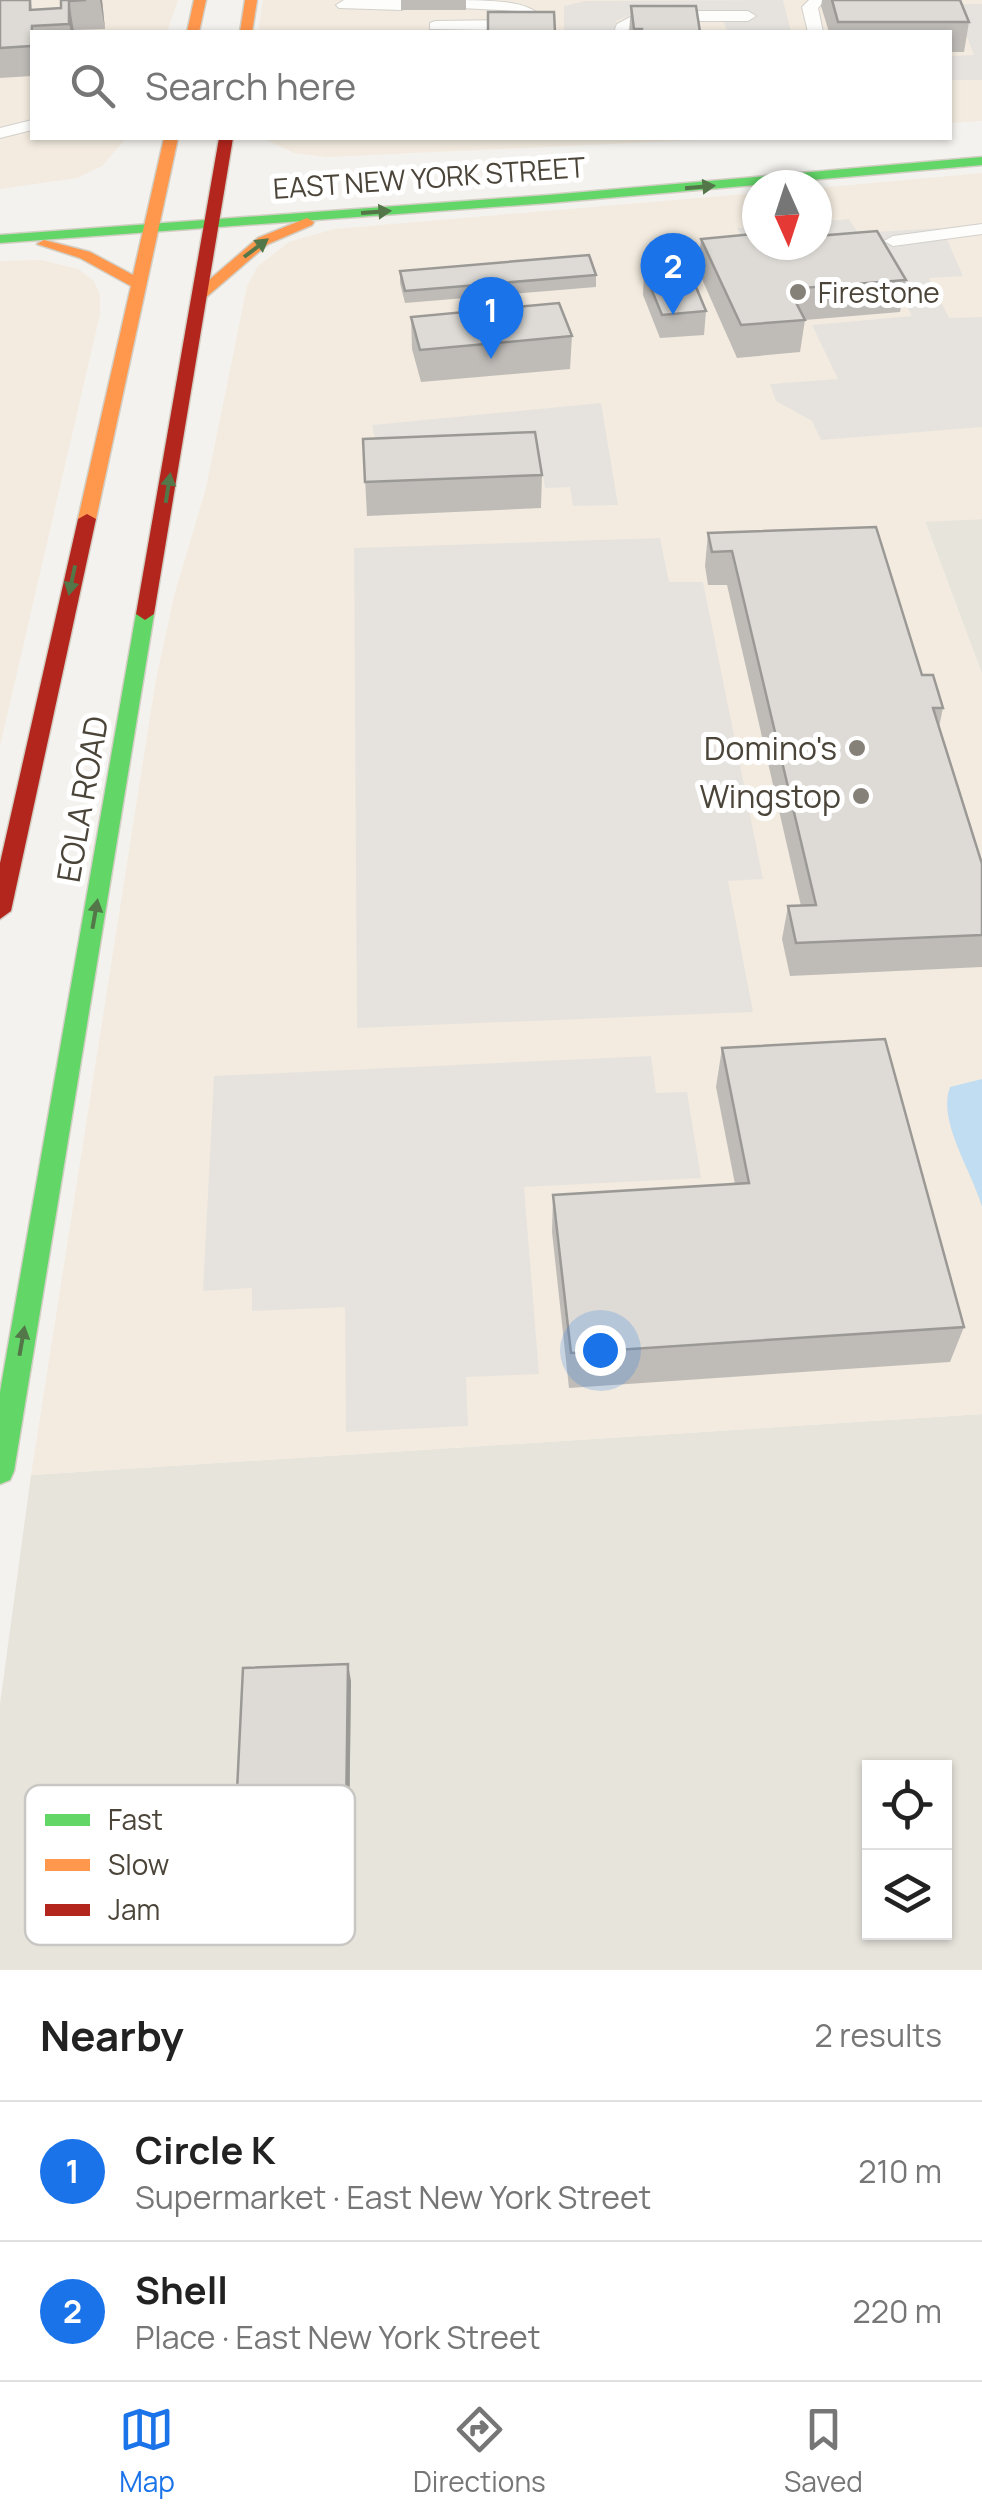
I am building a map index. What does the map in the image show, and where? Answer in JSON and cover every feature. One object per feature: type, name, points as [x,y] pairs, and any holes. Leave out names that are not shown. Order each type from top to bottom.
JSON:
[{"type":"main road","points":[[193,30],[200,0]]},
{"type":"main road","points":[[246,30],[251,0]]},
{"type":"main road","name":"EOLA ROAD","points":[[0,1472],[209,223],[198,188],[171,140]]},
{"type":"main road","name":"EOLA ROAD","points":[[0,910],[151,228],[198,188],[225,140]]},
{"type":"main road","name":"EAST NEW YORK STREET","points":[[8,238],[982,161]]},
{"type":"main road","points":[[128,192],[198,188]]},
{"type":"main road","points":[[199,296],[263,241],[323,215]]},
{"type":"main road","points":[[8,238],[85,254],[138,284]]},
{"type":"lane","points":[[816,30],[810,8],[818,0]]},
{"type":"lane","points":[[344,5],[402,5]]},
{"type":"lane","points":[[435,26],[514,25],[535,18],[522,6],[466,5]]},
{"type":"lane","points":[[622,30],[639,18],[748,16]]},
{"type":"lane","points":[[0,133],[30,126]]},
{"type":"lane","points":[[893,241],[982,230]]},
{"type":"shaded area","points":[[0,0],[178,0],[168,30],[30,30],[30,140],[124,140],[102,166],[77,178],[0,189]]},
{"type":"shaded area","points":[[263,0],[982,0],[982,121],[952,123],[952,30],[258,30]]},
{"type":"shaded area","points":[[783,0],[790,30],[726,30],[721,12],[636,13],[616,21],[614,30],[564,30],[564,6],[586,1]]},
{"type":"shaded area","points":[[954,4],[982,4],[982,80],[952,80],[952,56],[974,55]]},
{"type":"shaded area","points":[[266,140],[695,140],[327,157],[294,153]]},
{"type":"shaded area","points":[[982,173],[982,519],[925,522],[982,674],[982,1414],[31,1475],[155,685],[174,596],[206,488],[247,286],[258,266],[289,242],[334,229],[742,194],[742,260],[832,260],[832,187]]},
{"type":"shaded area","points":[[849,219],[858,233],[942,228],[963,276],[929,278],[949,318],[982,317],[982,427],[821,440],[812,421],[776,401],[770,384],[838,379],[812,325],[912,316],[878,256],[832,257],[832,221]]},
{"type":"shaded area","points":[[41,260],[78,269],[94,281],[100,295],[100,314],[0,746],[0,261]]},
{"type":"shaded area","points":[[601,403],[618,505],[573,506],[570,487],[545,488],[540,459],[381,466],[372,425]]},
{"type":"shaded area","points":[[982,519],[982,674],[925,521]]},
{"type":"shaded area","points":[[660,538],[669,582],[703,582],[763,879],[728,881],[753,1012],[357,1028],[354,548]]},
{"type":"shaded area","points":[[651,1056],[656,1093],[687,1092],[701,1178],[524,1187],[539,1374],[466,1377],[468,1426],[346,1432],[345,1307],[252,1311],[252,1288],[203,1291],[214,1076]]},
{"type":"shaded area","points":[[982,1414],[982,1970],[0,1970],[0,1704],[31,1475]]},
{"type":"water","points":[[982,1079],[982,1207],[952,1130],[947,1100],[950,1087]]},
{"type":"building","points":[[0,0],[30,0],[30,10],[61,8],[61,0],[86,0],[69,1],[69,24],[32,26],[30,46],[0,48]]},
{"type":"building","points":[[832,0],[960,0],[969,22],[838,22]]},
{"type":"building","points":[[631,6],[696,6],[700,30],[634,29]]},
{"type":"building","points":[[488,12],[554,12],[555,30],[488,30]]},
{"type":"building","points":[[877,231],[906,280],[789,289],[805,320],[741,325],[701,239],[742,235],[742,260],[832,260],[832,235]]},
{"type":"building","points":[[589,255],[596,275],[405,291],[400,271]]},
{"type":"building","points":[[688,268],[706,311],[662,315],[644,271]]},
{"type":"building","points":[[559,303],[572,336],[420,350],[411,317]]},
{"type":"building","points":[[535,432],[542,475],[365,482],[363,439]]},
{"type":"building","points":[[876,527],[922,675],[933,675],[943,708],[933,708],[982,864],[982,935],[796,943],[788,906],[816,905],[732,551],[712,552],[708,533]]},
{"type":"building","points":[[885,1039],[964,1327],[571,1353],[553,1195],[749,1183],[722,1048]]},
{"type":"building","points":[[348,1664],[346,1785],[237,1785],[243,1668]]},
{"type":"traffic: fast","points":[[0,239],[549,199],[982,161]]},
{"type":"traffic: fast","points":[[0,1471],[145,614]]},
{"type":"traffic: slow","points":[[193,30],[200,0]]},
{"type":"traffic: slow","points":[[246,30],[251,0]]},
{"type":"traffic: slow","points":[[87,519],[171,140]]},
{"type":"traffic: slow","points":[[199,296],[263,241],[307,222]]},
{"type":"traffic: slow","points":[[44,244],[85,255],[138,284]]},
{"type":"traffic: jam","points":[[145,614],[226,140]]},
{"type":"traffic: jam","points":[[0,911],[87,519]]},
{"type":"place","name":"Firestone","points":[[798,292]]},
{"type":"place","name":"Shell","points":[[673,315]]},
{"type":"place","name":"Circle K","points":[[491,359]]},
{"type":"place","name":"Domino's","points":[[857,748]]},
{"type":"place","name":"Wingstop","points":[[861,796]]}]
